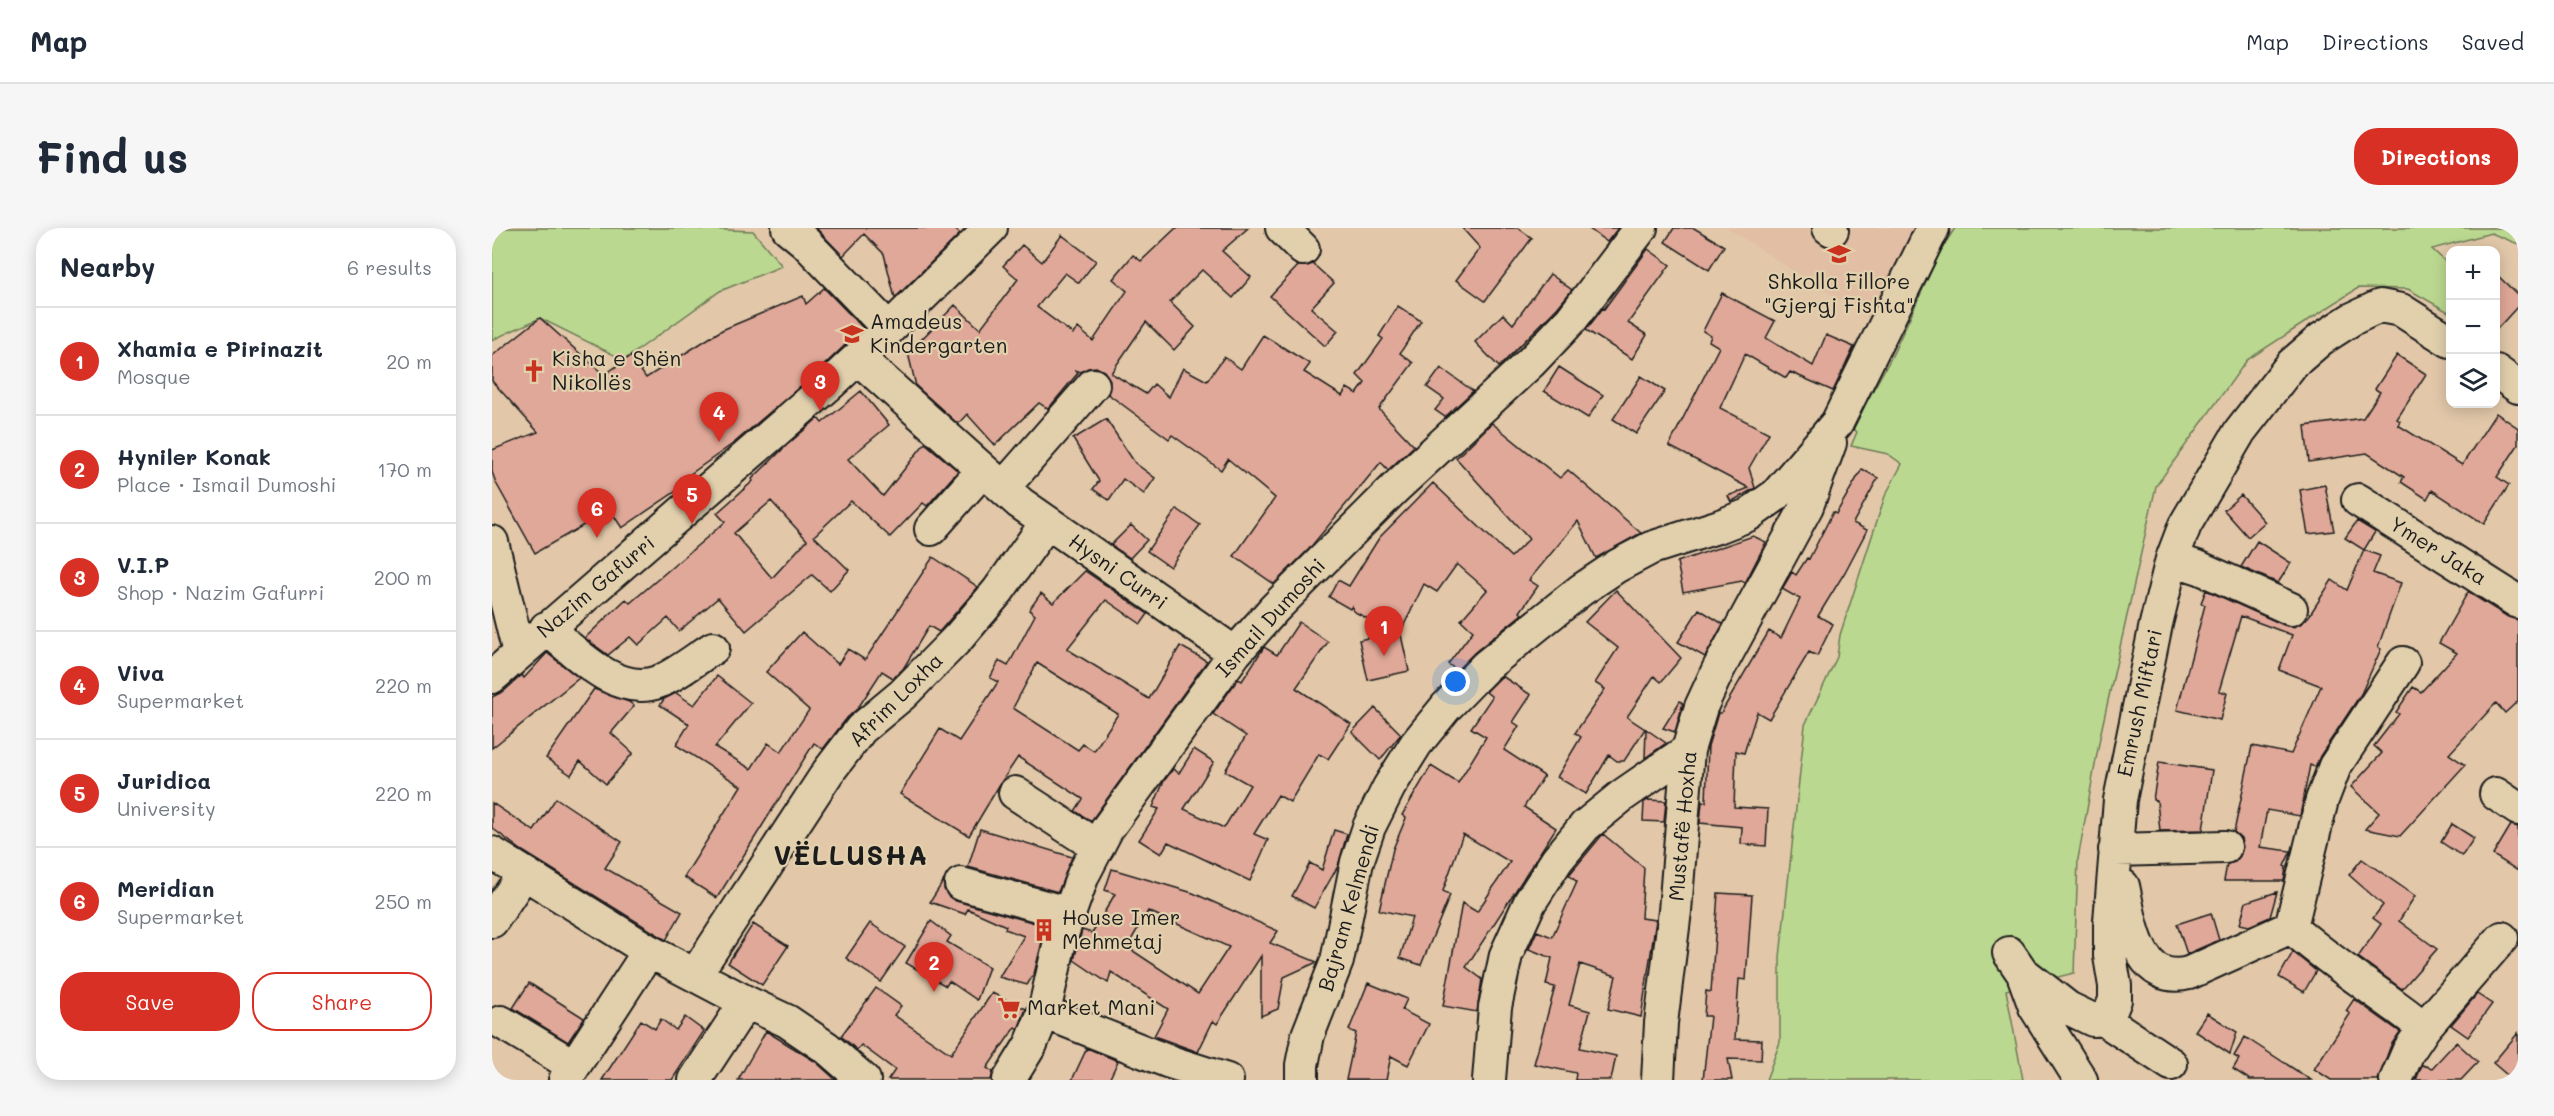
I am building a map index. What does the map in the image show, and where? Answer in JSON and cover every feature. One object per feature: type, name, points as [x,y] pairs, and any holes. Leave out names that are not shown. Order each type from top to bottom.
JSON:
[{"type":"street","points":[[788,228],[805,242],[889,329]]},
{"type":"street","name":"Nazim Gafurri","points":[[492,677],[546,628],[720,481],[858,358],[991,228]]},
{"type":"street","name":"Ismail Dumoshi","points":[[1009,1080],[1031,1044],[1044,1012],[1061,937],[1083,875],[1098,846],[1138,785],[1235,653],[1274,609],[1395,488],[1531,363],[1571,320],[1641,228]]},
{"type":"street","name":"Bajram Kelmendi","points":[[1302,1080],[1302,1065],[1308,1035],[1337,961],[1357,862],[1369,827],[1389,787],[1416,744],[1446,707],[1486,666],[1581,590],[1650,548],[1748,515],[1776,495],[1837,423],[1933,228]]},
{"type":"street","name":"Emrush Miftari","points":[[2103,1018],[2111,1010],[2115,1000],[2110,921],[2120,800],[2129,748],[2172,559],[2185,525],[2240,430],[2292,364],[2321,339],[2352,319],[2380,306],[2401,310],[2446,338]]},
{"type":"street","name":"Hysni Curri","points":[[858,358],[993,479],[1047,522],[1235,653]]},
{"type":"street","points":[[2500,374],[2518,387]]},
{"type":"street","points":[[931,529],[993,479],[1093,385]]},
{"type":"street","name":"Mustafë Hoxha","points":[[1658,1080],[1661,1023],[1676,911],[1688,750],[1701,707],[1718,670],[1807,506],[1822,470],[1837,423]]},
{"type":"street","name":"Ymer Jaka","points":[[2358,500],[2518,602]]},
{"type":"street","name":"Afrim Loxha","points":[[695,975],[828,772],[854,738],[861,729],[903,694],[958,638],[998,591],[1047,522]]},
{"type":"street","points":[[492,542],[519,653]]},
{"type":"street","points":[[2172,559],[2200,568],[2291,609]]},
{"type":"street","points":[[546,628],[604,673],[634,686],[658,682],[713,648]]},
{"type":"street","points":[[2291,927],[2322,800],[2335,766],[2403,663]]},
{"type":"street","points":[[1489,1080],[1496,1007],[1506,955],[1530,902],[1557,860],[1585,826],[1623,795],[1688,750]]},
{"type":"street","points":[[1015,793],[1098,846]]},
{"type":"street","points":[[2226,847],[2115,850],[2134,937],[2143,956],[2157,969],[2174,977],[2189,973],[2291,927]]},
{"type":"street","points":[[492,853],[649,951],[787,1021],[827,1048],[864,1080]]},
{"type":"street","points":[[492,921],[524,873]]},
{"type":"street","points":[[961,884],[1070,914]]},
{"type":"street","points":[[2291,927],[2310,944],[2424,1028]]},
{"type":"street","points":[[2396,1080],[2408,1052],[2424,1028],[2502,938]]},
{"type":"street","points":[[501,1022],[569,1073],[649,951]]},
{"type":"street","points":[[2081,1080],[2035,1007],[2015,962],[2068,1008],[2092,1020],[2103,1018],[2171,1064]]},
{"type":"street","points":[[695,1080],[746,1002]]},
{"type":"street","points":[[1044,1012],[1167,1061],[1227,1080]]},
{"type":"shaded area","name":"Shkolla Fillore \"Gjergj Fishta\"","points":[[1728,228],[1923,228],[1879,323],[1807,280]]},
{"type":"green space","points":[[492,228],[679,228],[753,231],[782,266],[720,291],[624,360],[540,318],[492,340]]},
{"type":"green space","points":[[1955,228],[2518,228],[2518,244],[2491,233],[2432,249],[2446,262],[2446,311],[2408,289],[2358,288],[2247,360],[2156,486],[2101,732],[2078,859],[2074,973],[2006,990],[2023,1080],[1766,1080],[1780,1042],[1780,957],[1805,725],[1837,657],[1840,635],[1885,496],[1902,464],[1888,454],[1851,446],[1857,432],[1852,428],[1891,358],[1941,250]]},
{"type":"building","points":[[816,228],[954,228],[960,234],[895,298],[884,254],[864,234],[843,256]]},
{"type":"building","points":[[1176,228],[1248,228],[1222,251],[1251,277],[1233,298],[1202,270],[1170,302],[1195,327],[1174,350],[1146,322],[1111,373],[1146,394],[1154,384],[1169,397],[1183,368],[1207,381],[1224,357],[1241,369],[1263,335],[1310,364],[1304,372],[1342,396],[1347,388],[1357,394],[1365,383],[1357,375],[1383,339],[1379,336],[1398,306],[1421,321],[1400,353],[1413,363],[1379,409],[1414,446],[1388,470],[1381,462],[1309,549],[1274,584],[1234,556],[1275,498],[1228,459],[1221,470],[1172,435],[1169,439],[1108,394],[1110,380],[1104,371],[1096,367],[1081,372],[1075,370],[1078,373],[1048,409],[1039,403],[995,445],[967,414],[958,424],[916,386],[908,353],[955,305],[980,329],[1018,279],[1003,266],[1022,245],[1042,262],[1062,235],[1096,261],[1079,283],[1065,273],[1037,307],[1073,334],[1078,328],[1093,341],[1127,291],[1113,279],[1133,255],[1141,261]]},
{"type":"building","points":[[1462,228],[1518,228],[1532,238],[1485,301],[1456,280],[1480,248]]},
{"type":"building","points":[[1588,228],[1618,228],[1607,242]]},
{"type":"building","points":[[1674,228],[1694,228],[1724,246],[1709,270],[1665,242]]},
{"type":"building","points":[[1648,249],[1670,265],[1628,323],[1647,335],[1632,359],[1586,330]]},
{"type":"building","points":[[1313,264],[1334,283],[1311,308],[1338,331],[1325,346],[1270,296],[1298,266]]},
{"type":"building","points":[[1550,274],[1572,290],[1499,367],[1475,342],[1503,314],[1513,324]]},
{"type":"building","points":[[2500,278],[2518,295],[2518,306],[2500,326]]},
{"type":"building","points":[[824,288],[863,328],[818,371],[734,443],[682,480],[685,485],[622,528],[610,510],[535,553],[496,483],[492,472],[492,450],[538,432],[492,381],[492,356],[540,318],[604,375],[631,356],[646,378],[722,330],[803,296],[806,304]]},
{"type":"building","points":[[1722,293],[1775,321],[1766,338],[1813,366],[1826,335],[1854,347],[1833,391],[1790,372],[1786,378],[1745,354],[1720,408],[1769,433],[1749,468],[1755,488],[1731,502],[1728,496],[1749,488],[1669,446],[1719,347],[1709,341],[1711,336],[1703,331]]},
{"type":"building","points":[[2397,355],[2426,374],[2397,419],[2400,421],[2398,425],[2462,465],[2496,413],[2518,428],[2518,445],[2497,477],[2509,485],[2484,524],[2432,490],[2427,499],[2401,482],[2404,477],[2367,453],[2309,462],[2305,426],[2363,418],[2380,392],[2375,389]]},
{"type":"building","points":[[1559,367],[1603,395],[1588,418],[1544,391]]},
{"type":"building","points":[[1441,368],[1473,391],[1445,417],[1435,410],[1444,399],[1427,387]]},
{"type":"building","points":[[1641,376],[1665,391],[1636,434],[1613,419]]},
{"type":"building","points":[[861,391],[889,425],[848,459],[883,496],[925,443],[958,471],[927,506],[923,503],[890,537],[851,501],[814,536],[849,570],[830,591],[812,575],[746,631],[718,598],[679,631],[668,618],[638,645],[630,637],[608,655],[585,638],[626,599],[630,603],[725,522],[717,513],[818,418],[822,423]],"holes":[[[771,501],[807,540],[772,578],[734,533]]]},
{"type":"building","points":[[1106,419],[1135,463],[1155,478],[1144,494],[1123,479],[1109,500],[1093,489],[1099,481],[1073,439]]},
{"type":"building","points":[[1492,423],[1560,478],[1568,470],[1641,533],[1596,558],[1578,521],[1529,580],[1538,586],[1520,612],[1522,614],[1475,652],[1457,670],[1448,664],[1473,631],[1461,620],[1487,590],[1457,564],[1437,592],[1424,584],[1402,629],[1399,626],[1409,671],[1368,680],[1359,640],[1393,632],[1353,611],[1352,606],[1350,609],[1329,597],[1338,580],[1349,586],[1379,538],[1433,483],[1511,557],[1529,539],[1456,458]]},
{"type":"building","points":[[1862,469],[1878,478],[1853,523],[1867,530],[1818,616],[1833,624],[1817,656],[1809,652],[1769,719],[1757,712],[1744,753],[1736,751],[1734,807],[1768,809],[1766,846],[1741,844],[1742,827],[1700,823],[1702,802],[1706,802],[1708,746],[1718,713],[1721,713],[1769,631],[1781,638],[1800,599],[1782,589],[1792,572],[1796,575],[1807,558],[1809,559],[1833,512],[1836,514]]},
{"type":"building","points":[[2325,485],[2334,531],[2308,534],[2300,490]]},
{"type":"building","points":[[2241,495],[2265,522],[2248,537],[2224,510]]},
{"type":"building","points":[[1177,509],[1200,525],[1170,567],[1147,551]]},
{"type":"building","points":[[2357,521],[2375,532],[2364,550],[2345,538]]},
{"type":"building","points":[[1131,525],[1147,540],[1130,558],[1111,545]]},
{"type":"building","points":[[1753,536],[1766,542],[1745,583],[1742,581],[1683,592],[1677,562]]},
{"type":"building","points":[[2257,541],[2291,563],[2278,583],[2241,567]]},
{"type":"building","points":[[2364,550],[2380,556],[2373,573],[2401,583],[2378,647],[2381,649],[2361,694],[2315,767],[2310,765],[2300,816],[2267,810],[2260,847],[2291,851],[2284,866],[2286,867],[2284,881],[2224,881],[2227,864],[2235,862],[2243,847],[2241,838],[2234,832],[2252,746],[2291,754],[2321,686],[2279,670],[2292,635],[2241,616],[2219,691],[2227,693],[2220,720],[2177,710],[2205,605],[2201,603],[2206,590],[2293,627],[2302,623],[2309,616],[2332,580],[2347,590]]},
{"type":"building","points":[[933,557],[978,587],[939,632],[929,626],[903,669],[893,678],[882,671],[858,708],[847,718],[823,749],[814,743],[717,898],[684,877],[741,786],[676,745],[689,724],[660,705],[664,699],[676,693],[694,705],[717,676],[751,703],[715,747],[751,769],[768,743],[781,752],[809,710],[766,672],[802,632],[838,664],[848,649],[865,660]]},
{"type":"building","points":[[1085,571],[1148,614],[1141,624],[1106,600],[1067,649],[1149,699],[1180,646],[1207,661],[1091,821],[1075,811],[1083,799],[1018,757],[969,836],[900,794],[940,729],[959,741],[998,682],[990,678],[999,661],[1008,666],[1035,615],[1029,610],[1041,593],[1053,603]],"holes":[[[1037,663],[1118,714],[1094,751],[1083,744],[1078,750],[1013,708]]]},
{"type":"building","points":[[1616,590],[1681,658],[1661,682],[1654,676],[1627,717],[1645,729],[1624,761],[1617,761],[1609,755],[1586,794],[1557,777],[1581,737],[1575,733],[1605,689],[1595,683],[1618,648],[1585,622]]},
{"type":"building","points":[[2468,592],[2508,617],[2518,620],[2518,701],[2505,713],[2496,703],[2449,754],[2465,765],[2400,836],[2365,829],[2379,813],[2351,787],[2382,753],[2374,746],[2399,714],[2396,712],[2413,687],[2421,692],[2457,653],[2439,643]]},
{"type":"building","points":[[1699,609],[1723,624],[1705,657],[1678,642]]},
{"type":"building","points":[[1299,622],[1328,642],[1296,688],[1351,724],[1328,759],[1319,754],[1290,802],[1278,795],[1254,834],[1268,840],[1250,881],[1168,842],[1161,854],[1139,840],[1159,809],[1153,807],[1164,781],[1173,769],[1179,773],[1194,749],[1214,762],[1184,809],[1224,828],[1250,785],[1225,771],[1246,736],[1213,714],[1238,679],[1242,681],[1264,647],[1277,655]]},
{"type":"building","points":[[547,653],[579,678],[492,748],[492,697],[504,691],[522,675],[524,678]]},
{"type":"building","points":[[1502,676],[1531,695],[1513,722],[1519,726],[1504,750],[1544,776],[1524,807],[1556,828],[1466,967],[1482,979],[1477,1012],[1443,1006],[1462,903],[1477,912],[1510,862],[1463,834],[1443,891],[1450,895],[1421,965],[1400,958],[1412,917],[1379,910],[1393,849],[1406,818],[1402,815],[1431,766],[1458,783],[1486,737],[1471,728],[1492,697],[1486,692]]},
{"type":"building","points":[[594,689],[634,706],[611,733],[633,753],[606,784],[580,761],[571,775],[546,758]]},
{"type":"building","points":[[1680,701],[1683,703],[1675,732],[1663,728]]},
{"type":"building","points":[[1375,708],[1401,734],[1380,760],[1352,732]]},
{"type":"building","points":[[1646,729],[1666,743],[1645,758]]},
{"type":"building","points":[[2159,762],[2212,770],[2203,830],[2160,831],[2157,801],[2153,800]]},
{"type":"building","points":[[556,798],[622,842],[605,868],[682,912],[666,940],[521,850],[492,828],[492,803],[534,831]]},
{"type":"building","points":[[1648,800],[1666,801],[1664,822],[1643,821],[1644,802]]},
{"type":"building","points":[[2452,824],[2474,838],[2462,856],[2441,842]]},
{"type":"building","points":[[2511,825],[2518,827],[2518,871],[2493,855]]},
{"type":"building","points":[[980,829],[1072,857],[1058,892],[968,867]]},
{"type":"building","points":[[1334,830],[1347,834],[1338,866],[1314,908],[1292,896],[1310,863],[1322,870]]},
{"type":"building","points":[[1603,834],[1644,868],[1641,918],[1656,920],[1641,1017],[1608,1009],[1616,976],[1580,964],[1569,1005],[1590,1011],[1580,1048],[1616,1056],[1611,1080],[1575,1080],[1576,1073],[1534,1064],[1555,987],[1546,985],[1552,958],[1529,949],[1537,931],[1552,937],[1577,882],[1569,875]]},
{"type":"building","points":[[2362,859],[2415,896],[2399,921],[2437,949],[2402,989],[2358,957],[2381,924],[2373,918],[2383,905],[2349,875]]},
{"type":"building","points":[[1112,869],[1193,893],[1278,931],[1270,943],[1317,962],[1284,977],[1278,1009],[1261,1016],[1261,956],[1217,1024],[1213,1021],[1198,1052],[1154,1036],[1168,1009],[1111,972],[1108,983],[1074,960],[1082,930],[1092,933],[1115,894],[1105,890]],"holes":[[[1148,911],[1229,947],[1198,994],[1127,947]]]},
{"type":"building","points":[[944,880],[944,889],[948,896],[956,901],[1046,926],[1034,974],[1027,985],[999,977],[1024,936],[1005,929],[1006,926],[968,909],[965,914],[930,902]]},
{"type":"building","points":[[2277,892],[2270,917],[2249,926],[2240,924],[2246,902]]},
{"type":"building","points":[[1718,893],[1752,895],[1746,980],[1739,979],[1735,1039],[1762,1040],[1761,1060],[1728,1059],[1732,1080],[1703,1080],[1710,1016],[1704,1016],[1706,991],[1711,992]]},
{"type":"building","points":[[2211,913],[2219,940],[2187,954],[2177,924]]},
{"type":"building","points":[[931,921],[951,936],[947,942],[989,967],[977,1000],[949,981],[946,986],[906,963]]},
{"type":"building","points":[[870,923],[905,947],[881,982],[846,958]]},
{"type":"building","points":[[753,924],[788,946],[762,985],[728,963]]},
{"type":"building","points":[[2293,952],[2316,971],[2304,992],[2279,977]]},
{"type":"building","points":[[529,983],[584,1018],[568,1042],[513,1008]]},
{"type":"building","points":[[1368,983],[1407,999],[1402,1010],[1429,1024],[1408,1065],[1391,1056],[1386,1080],[1346,1080],[1356,1033],[1349,1030]]},
{"type":"building","points":[[876,988],[901,1006],[894,1015],[951,1054],[992,993],[1026,1009],[1018,1029],[1015,1027],[987,1068],[993,1072],[991,1080],[888,1080],[895,1070],[861,1045],[857,1050],[841,1036]]},
{"type":"building","points":[[2477,994],[2492,1004],[2468,1037],[2451,1025]]},
{"type":"building","points":[[2354,999],[2400,1032],[2391,1045],[2378,1080],[2331,1080],[2314,1069],[2350,1014],[2346,1011]]},
{"type":"building","points":[[2207,1013],[2237,1032],[2230,1054],[2195,1031]]},
{"type":"building","points":[[685,1017],[704,1031],[672,1080],[602,1080],[641,1020],[655,1029],[661,1019],[676,1030]]},
{"type":"building","points":[[766,1031],[816,1062],[836,1080],[738,1080]]},
{"type":"building","points":[[2518,1033],[2518,1080],[2513,1080],[2493,1063]]},
{"type":"building","points":[[2245,1037],[2311,1080],[2250,1080],[2233,1069],[2239,1059],[2234,1056]]},
{"type":"building","points":[[2456,1042],[2478,1062],[2461,1080],[2416,1080],[2422,1065],[2432,1068]]},
{"type":"building","points":[[1087,1048],[1118,1061],[1109,1080],[1072,1080]]},
{"type":"place","name":"Shkolla Fillore \"Gjergj Fishta\"","points":[[1839,254]]},
{"type":"place","name":"Amadeus Kindergarten","points":[[852,334]]},
{"type":"place","name":"Kisha e Shën Nikollës","points":[[534,371]]},
{"type":"place","name":"V.I.P","points":[[820,411]]},
{"type":"place","name":"Viva","points":[[719,442]]},
{"type":"place","name":"Juridica","points":[[692,524]]},
{"type":"place","name":"Meridian","points":[[597,538]]},
{"type":"place","name":"Xhamia e Pirinazit","points":[[1384,656]]},
{"type":"place","name":"House Imer Mehmetaj","points":[[1044,930]]},
{"type":"place","name":"Hyniler Konak","points":[[934,992]]},
{"type":"place","name":"Market Mani","points":[[1009,1008]]},
{"type":"district","name":"VËLLUSHA","points":[[851,856]]}]
